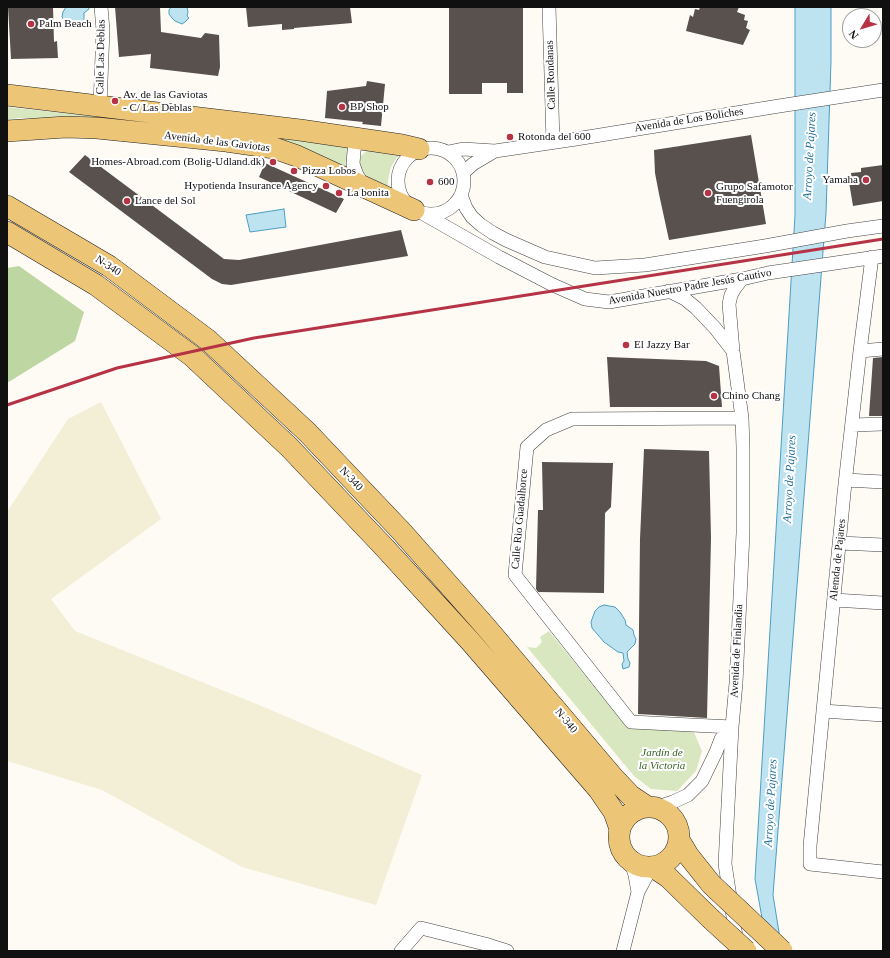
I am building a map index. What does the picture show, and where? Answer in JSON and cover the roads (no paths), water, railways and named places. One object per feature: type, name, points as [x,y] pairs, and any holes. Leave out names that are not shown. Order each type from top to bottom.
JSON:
[{"type":"main road","name":"Avenida de las Gaviotas","points":[[7,95],[246,123],[402,145],[419,150]]},
{"type":"main road","name":"Avenida de las Gaviotas","points":[[7,131],[66,127],[97,128],[226,141],[274,148],[297,156],[418,211]]},
{"type":"main road","name":"N-340","points":[[7,206],[109,266],[208,340],[307,432],[402,532],[486,627],[613,777],[631,796],[670,815],[677,827],[679,840],[688,855],[711,884],[782,951]]},
{"type":"main road","name":"N-340","points":[[7,232],[96,285],[192,356],[289,447],[384,546],[470,641],[599,790],[614,812],[620,829],[619,836],[622,849],[630,860]]},
{"type":"main road","points":[[620,829],[626,817],[634,810],[652,807]]},
{"type":"main road","points":[[630,860],[647,867],[661,865],[674,852],[679,840]]},
{"type":"main road","points":[[653,867],[668,877],[746,951]]},
{"type":"street","name":"Calle Las Deblas","points":[[100,106],[103,30],[102,7]]},
{"type":"street","name":"Calle Rondanas","points":[[549,7],[553,142]]},
{"type":"street","name":"Avenida de Los Boliches","points":[[448,152],[463,149],[495,150],[553,142],[883,90]]},
{"type":"street","points":[[356,138],[354,164],[357,175],[364,187]]},
{"type":"street","points":[[428,148],[438,148],[448,152],[460,165],[463,173],[464,184],[461,195],[456,203],[441,213],[431,214],[418,211],[406,204],[400,195],[398,173],[406,159],[419,150],[428,148]]},
{"type":"street","name":"Avenida de Los Boliches","points":[[463,173],[473,164],[495,150]]},
{"type":"street","points":[[461,195],[466,208],[472,217],[481,226],[506,240],[545,257],[595,268],[645,264],[883,226]]},
{"type":"street","name":"Avenida Nuestro Padre Jesús Cautivo","points":[[418,211],[553,285],[586,299],[609,302],[742,279],[768,273],[877,257]]},
{"type":"street","name":"Alemda de Pajares","points":[[877,257],[860,351],[823,711],[810,846],[810,864],[883,872]]},
{"type":"street","name":"Avenida de Finlandia","points":[[738,951],[725,864],[743,533],[742,418],[733,351],[729,304],[731,295],[742,279]]},
{"type":"street","name":"Avenida de Finlandia","points":[[669,291],[685,299],[696,308],[716,328],[733,351]]},
{"type":"street","points":[[860,351],[883,349]]},
{"type":"street","name":"Calle Rio Guadalhorce","points":[[732,727],[631,722],[515,575],[527,447],[546,430],[572,419],[742,418]]},
{"type":"street","points":[[852,425],[883,424]]},
{"type":"street","points":[[846,480],[883,482]]},
{"type":"street","points":[[840,543],[883,545]]},
{"type":"street","points":[[834,600],[883,603]]},
{"type":"street","points":[[823,711],[883,715]]},
{"type":"street","points":[[652,807],[673,802],[688,795],[702,780],[721,739],[732,727]]},
{"type":"street","points":[[630,860],[635,875],[638,892]]},
{"type":"street","points":[[623,951],[638,892],[653,867]]},
{"type":"street","points":[[401,951],[421,928],[482,948],[507,951]]},
{"type":"water","points":[[66,7],[89,7],[89,9],[84,13],[84,21],[78,28],[64,20],[62,17]]},
{"type":"water","points":[[171,7],[187,7],[187,16],[189,18],[182,24],[175,21],[169,14]]},
{"type":"water","name":"Arroyo de Pajares","points":[[795,7],[831,7],[831,61],[826,213],[773,895],[782,951],[768,951],[755,879],[795,215]]},
{"type":"water","points":[[284,209],[286,227],[250,232],[246,215]]},
{"type":"water","points":[[604,605],[615,607],[625,620],[626,625],[633,630],[636,639],[635,644],[627,652],[630,663],[629,667],[623,669],[623,653],[618,652],[604,642],[592,628],[591,622],[595,611]]},
{"type":"railway","points":[[7,405],[117,368],[254,338],[883,239]]},
{"type":"place","name":"Palm Beach","points":[[31,24]]},
{"type":"place","name":"Av. de las Gaviotas - C/ Las Deblas","points":[[115,101]]},
{"type":"place","name":"BP Shop","points":[[342,107]]},
{"type":"place","name":"Rotonda del 600","points":[[510,137]]},
{"type":"place","name":"Homes-Abroad.com (Bolig-Udland.dk)","points":[[273,162]]},
{"type":"place","name":"Pizza Lobos","points":[[294,171]]},
{"type":"place","name":"Yamaha","points":[[866,180]]},
{"type":"place","name":"600","points":[[430,182]]},
{"type":"place","name":"Hypotienda Insurance Agency","points":[[326,186]]},
{"type":"place","name":"La bonita","points":[[339,193]]},
{"type":"place","name":"Grupo Safamotor Fuengirola","points":[[708,193]]},
{"type":"place","name":"Lance del Sol","points":[[127,201]]},
{"type":"place","name":"El Jazzy Bar","points":[[626,345]]},
{"type":"place","name":"Chino Chang","points":[[714,396]]},
{"type":"park label","name":"Jardín de la Victoria","points":[[662,759]]}]
